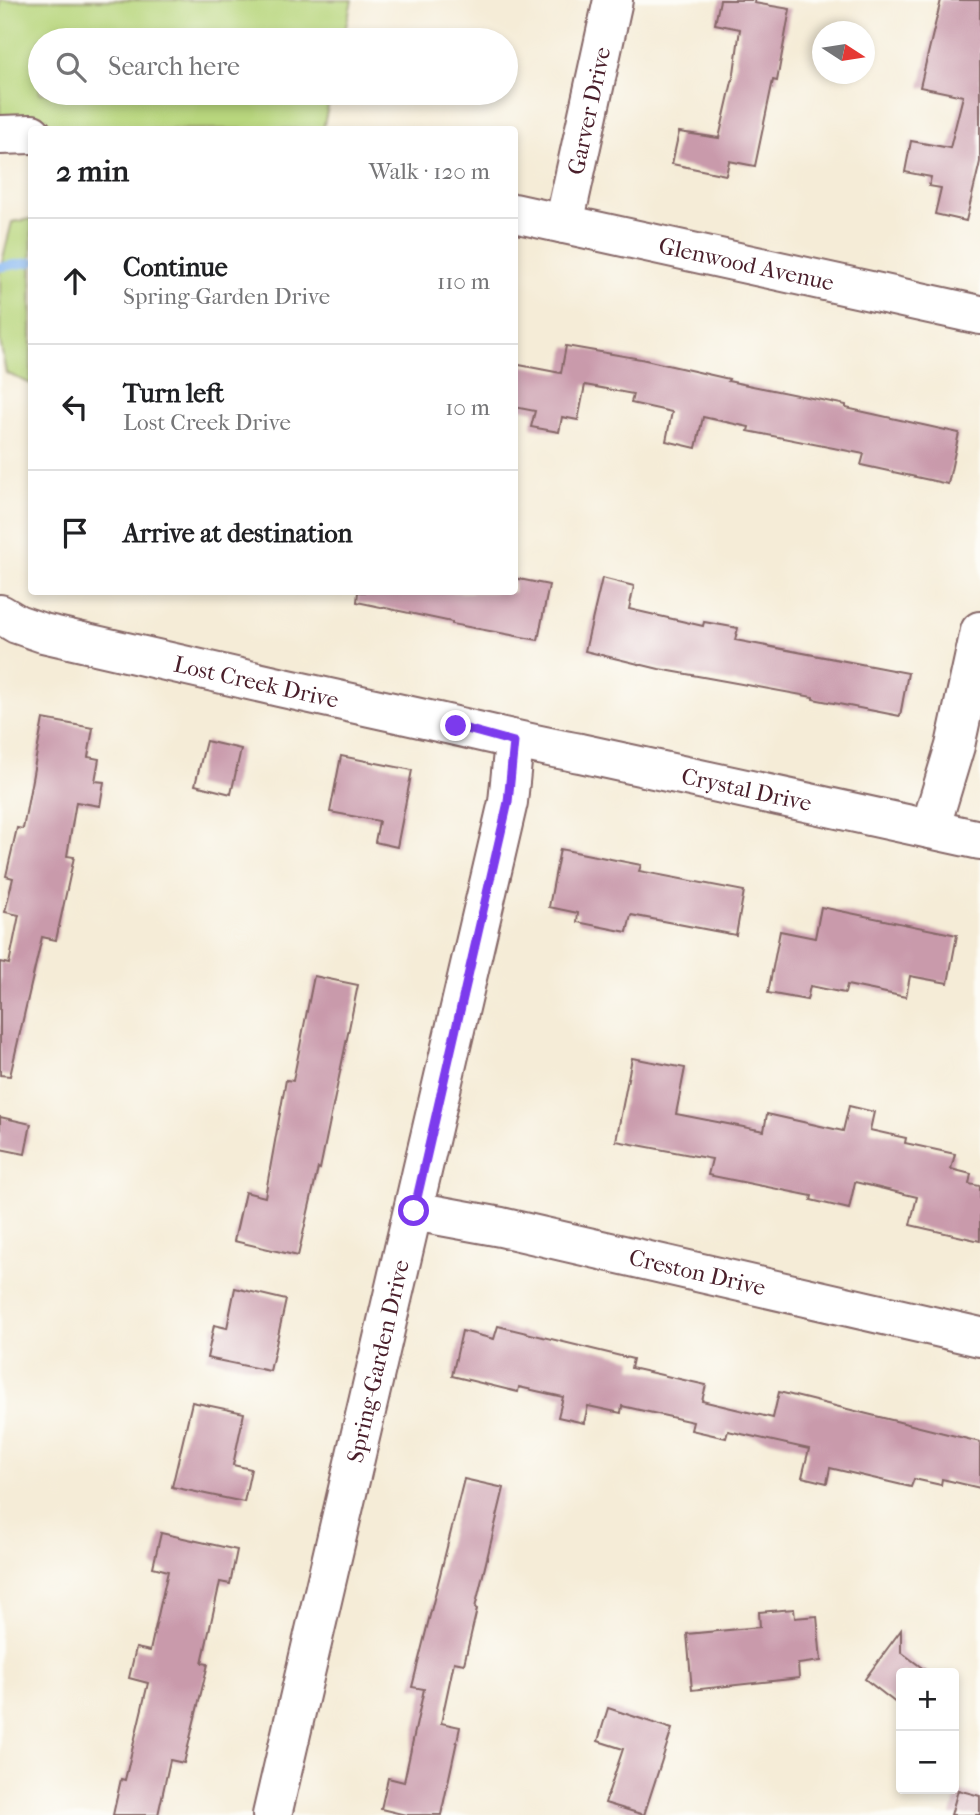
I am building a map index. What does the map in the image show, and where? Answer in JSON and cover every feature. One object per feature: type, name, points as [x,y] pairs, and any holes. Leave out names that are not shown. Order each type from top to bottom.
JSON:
[{"type":"street","name":"Garver Drive","points":[[564,224],[613,0]]},
{"type":"street","points":[[0,135],[28,135]]},
{"type":"street","name":"Glenwood Avenue","points":[[518,214],[980,315]]},
{"type":"street","name":"Lost Creek Drive","points":[[0,614],[17,624],[43,633],[456,726],[514,742]]},
{"type":"street","points":[[930,829],[955,746],[980,631]]},
{"type":"street","name":"Crystal Drive","points":[[514,742],[580,753],[980,840]]},
{"type":"street","name":"Spring-Garden Drive","points":[[272,1815],[508,802],[514,742]]},
{"type":"street","name":"Creston Drive","points":[[414,1211],[502,1227],[980,1337]]},
{"type":"green space","points":[[0,0],[352,0],[346,28],[28,28],[28,105],[328,105],[324,126],[28,126],[28,131],[0,135]]},
{"type":"green space","points":[[28,220],[28,383],[6,373],[0,341],[0,270],[12,222]]},
{"type":"building","points":[[720,0],[755,0],[754,3],[790,9],[777,81],[773,80],[755,166],[729,161],[726,175],[672,164],[679,132],[719,138],[734,73],[740,29],[715,24]]},
{"type":"building","points":[[941,0],[980,0],[980,162],[966,221],[935,214],[941,188],[929,186],[931,177],[905,172],[911,141],[950,148],[963,96],[920,87]]},
{"type":"building","points":[[566,346],[641,359],[959,433],[948,484],[861,465],[864,454],[748,431],[749,427],[703,417],[696,448],[666,441],[672,412],[631,403],[633,394],[585,385],[578,420],[562,417],[559,432],[531,427],[535,411],[518,408],[518,365],[561,373]]},
{"type":"building","points":[[602,578],[634,586],[629,609],[703,626],[704,622],[738,628],[735,640],[908,673],[900,716],[659,669],[585,651]]},
{"type":"building","points":[[518,579],[549,585],[538,640],[357,602],[358,595],[518,595]]},
{"type":"building","points":[[43,719],[93,728],[88,757],[99,759],[95,781],[104,782],[100,806],[76,802],[67,856],[74,857],[56,940],[42,937],[10,1076],[0,1075],[0,962],[9,964],[19,915],[5,912],[13,878],[6,876],[17,828],[23,829]]},
{"type":"building","points":[[206,741],[241,749],[231,794],[195,785]]},
{"type":"building","points":[[341,756],[412,770],[397,847],[375,842],[379,821],[330,812]]},
{"type":"building","points":[[560,849],[641,865],[639,871],[744,891],[736,935],[631,915],[627,932],[577,922],[578,913],[549,907]]},
{"type":"building","points":[[821,907],[957,935],[948,983],[910,976],[906,997],[847,985],[845,993],[810,986],[807,1000],[768,993],[780,931],[815,938]]},
{"type":"building","points":[[314,976],[358,985],[320,1169],[318,1168],[298,1256],[234,1241],[245,1192],[265,1197],[286,1080],[293,1081]]},
{"type":"building","points":[[632,1058],[685,1068],[676,1114],[764,1131],[767,1114],[843,1131],[849,1106],[874,1112],[870,1130],[906,1138],[905,1143],[955,1154],[951,1169],[971,1174],[969,1184],[980,1186],[980,1241],[910,1225],[917,1197],[855,1182],[849,1209],[811,1200],[812,1196],[708,1175],[712,1159],[616,1141]]},
{"type":"building","points":[[0,1117],[31,1124],[25,1154],[0,1149]]},
{"type":"building","points":[[235,1288],[286,1300],[270,1371],[207,1358],[214,1325],[227,1328]]},
{"type":"building","points":[[498,1326],[633,1359],[631,1368],[706,1385],[702,1401],[773,1418],[779,1392],[980,1442],[980,1488],[942,1479],[941,1485],[914,1479],[911,1487],[830,1468],[827,1483],[802,1477],[809,1449],[728,1431],[726,1438],[691,1430],[693,1422],[622,1406],[621,1413],[588,1406],[584,1423],[558,1417],[563,1397],[519,1387],[518,1392],[452,1376],[462,1331],[494,1339]]},
{"type":"building","points":[[192,1402],[244,1413],[233,1465],[251,1469],[244,1502],[172,1487]]},
{"type":"building","points":[[464,1479],[504,1488],[464,1664],[454,1662],[441,1723],[460,1727],[441,1815],[406,1815],[381,1809],[388,1778],[404,1782],[424,1689],[412,1687]]},
{"type":"building","points":[[161,1533],[237,1550],[230,1584],[220,1582],[202,1663],[208,1664],[184,1763],[170,1760],[158,1815],[113,1815],[121,1779],[125,1780],[148,1683],[129,1678],[136,1648],[150,1651],[168,1571],[153,1567]]},
{"type":"building","points":[[794,1609],[795,1618],[817,1616],[821,1661],[798,1664],[799,1678],[692,1690],[687,1634],[760,1627],[759,1612]]},
{"type":"building","points":[[901,1630],[901,1652],[922,1668],[896,1668],[896,1703],[865,1679]]},
{"type":"building","points":[[608,1708],[672,1729],[644,1815],[605,1803],[623,1749],[598,1741]]},
{"type":"building","points":[[959,1790],[980,1796],[980,1815],[951,1815]]},
{"type":"waterway","points":[[0,267],[28,263]]},
{"type":"route","points":[[414,1211],[508,802],[514,742],[456,726]]}]
